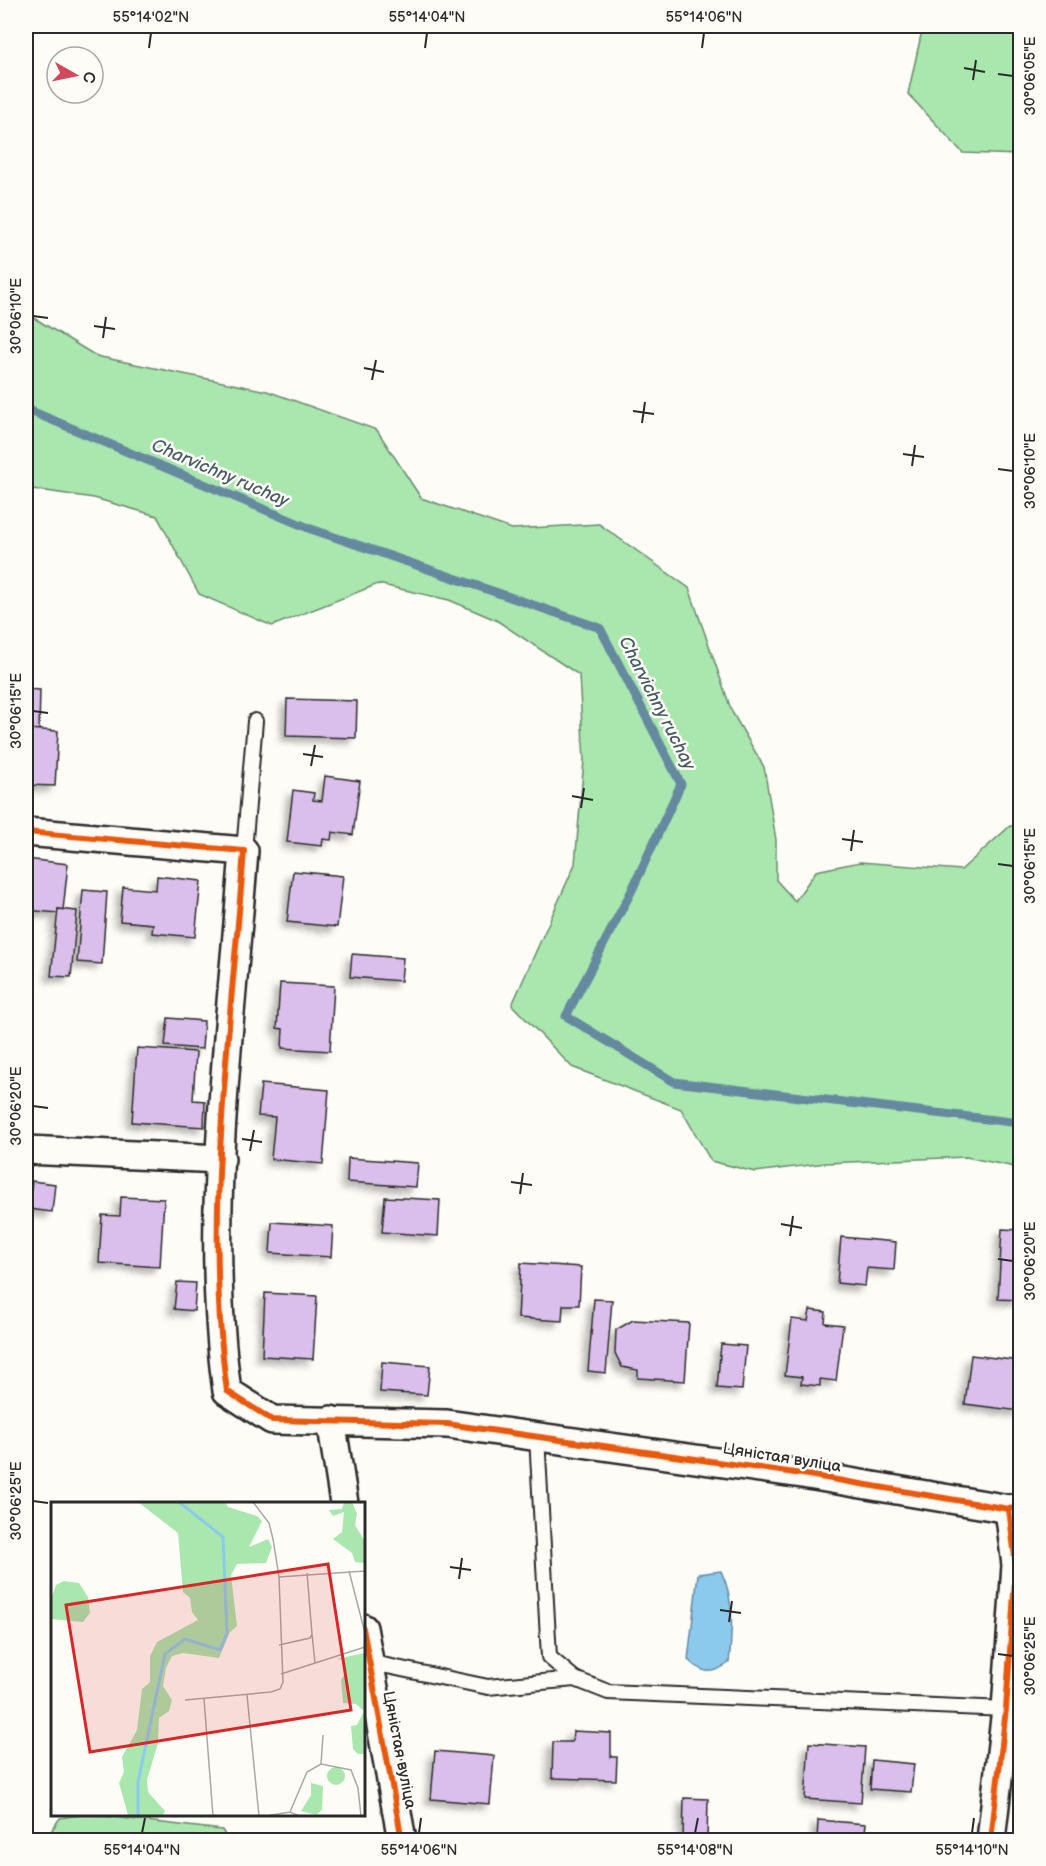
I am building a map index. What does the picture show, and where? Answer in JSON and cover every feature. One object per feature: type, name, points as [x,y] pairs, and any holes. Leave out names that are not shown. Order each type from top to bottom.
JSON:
[{"type":"street","points":[[26,832],[244,851],[220,1159],[26,1150]]},
{"type":"street","name":"Цяністая вуліца","points":[[220,1159],[218,1330],[226,1391],[272,1420],[447,1424],[802,1473],[1015,1508],[1016,1565],[1006,1709],[991,1840]]},
{"type":"street","points":[[331,1420],[344,1502]]},
{"type":"street","name":"Цяністая вуліца","points":[[364,1635],[402,1840]]},
{"type":"lane","points":[[244,851],[255,721]]},
{"type":"lane","points":[[537,1436],[549,1657],[575,1679],[608,1692],[1006,1709]]},
{"type":"lane","points":[[368,1662],[488,1687],[575,1679]]},
{"type":"green space","points":[[923,26],[1020,26],[1020,155],[963,153],[908,94]]},
{"type":"green space","points":[[26,313],[96,356],[267,391],[377,430],[421,498],[512,529],[599,524],[689,588],[732,712],[764,767],[776,840],[776,880],[795,901],[816,871],[860,862],[961,870],[1010,826],[1020,827],[1020,1168],[966,1157],[826,1163],[755,1172],[711,1161],[681,1109],[572,1067],[512,1005],[575,864],[584,760],[579,675],[496,620],[449,600],[378,584],[272,626],[199,594],[157,516],[94,498],[26,488]]},
{"type":"green space","points":[[95,1815],[222,1830],[228,1840],[45,1840],[60,1818]]},
{"type":"water","points":[[721,1571],[729,1593],[730,1604],[729,1663],[717,1670],[708,1671],[688,1660],[698,1574]]},
{"type":"building","points":[[26,689],[40,690],[39,730],[26,729]]},
{"type":"building","points":[[287,699],[357,701],[356,738],[286,736]]},
{"type":"building","points":[[26,729],[58,731],[55,786],[26,785]]},
{"type":"building","points":[[325,776],[360,781],[353,835],[332,832],[331,840],[323,839],[322,846],[287,842],[293,790],[314,793],[313,800],[322,801]]},
{"type":"building","points":[[26,859],[68,864],[63,910],[58,909],[58,913],[26,910]]},
{"type":"building","points":[[293,871],[343,876],[337,927],[287,922]]},
{"type":"building","points":[[157,876],[201,881],[195,937],[152,933],[153,924],[120,921],[123,887],[156,890]]},
{"type":"building","points":[[83,890],[107,892],[102,964],[77,962]]},
{"type":"building","points":[[58,909],[77,911],[71,977],[51,976]]},
{"type":"building","points":[[352,954],[403,958],[401,981],[350,977]]},
{"type":"building","points":[[280,983],[334,986],[330,1051],[282,1048],[283,1029],[277,1028]]},
{"type":"building","points":[[168,1018],[204,1021],[202,1049],[165,1046]]},
{"type":"building","points":[[137,1048],[196,1052],[193,1100],[205,1101],[204,1127],[132,1122]]},
{"type":"building","points":[[261,1084],[329,1090],[323,1164],[271,1159],[275,1117],[258,1116]]},
{"type":"building","points":[[348,1158],[418,1163],[416,1187],[347,1182]]},
{"type":"building","points":[[32,1181],[55,1184],[52,1212],[29,1209]]},
{"type":"building","points":[[121,1197],[164,1199],[160,1267],[99,1263],[102,1215],[120,1216]]},
{"type":"building","points":[[385,1197],[440,1200],[438,1236],[382,1232]]},
{"type":"building","points":[[272,1222],[333,1226],[331,1257],[270,1253]]},
{"type":"building","points":[[1002,1229],[1020,1230],[1020,1300],[998,1299]]},
{"type":"building","points":[[841,1237],[896,1242],[894,1270],[867,1268],[865,1286],[837,1283]]},
{"type":"building","points":[[521,1263],[581,1267],[579,1305],[563,1305],[562,1321],[518,1318]]},
{"type":"building","points":[[177,1282],[196,1283],[194,1311],[174,1309]]},
{"type":"building","points":[[265,1293],[317,1296],[313,1359],[262,1356]]},
{"type":"building","points":[[594,1299],[612,1300],[606,1373],[588,1371]]},
{"type":"building","points":[[810,1310],[826,1312],[825,1323],[843,1325],[836,1381],[820,1379],[820,1386],[801,1384],[802,1377],[785,1375],[792,1319],[808,1321]]},
{"type":"building","points":[[633,1320],[689,1323],[685,1381],[638,1378],[638,1370],[622,1367],[615,1353],[616,1330]]},
{"type":"building","points":[[721,1344],[746,1346],[742,1390],[717,1388]]},
{"type":"building","points":[[971,1355],[1020,1361],[1020,1411],[965,1404]]},
{"type":"building","points":[[382,1362],[430,1366],[427,1395],[380,1392]]},
{"type":"building","points":[[573,1731],[611,1733],[611,1757],[617,1757],[616,1780],[552,1778],[553,1742],[572,1742]]},
{"type":"building","points":[[809,1743],[865,1747],[861,1803],[805,1799]]},
{"type":"building","points":[[435,1751],[494,1756],[490,1804],[431,1799]]},
{"type":"building","points":[[872,1760],[914,1764],[911,1792],[870,1789]]},
{"type":"building","points":[[684,1798],[708,1799],[707,1840],[683,1840]]},
{"type":"building","points":[[818,1820],[866,1824],[864,1840],[817,1840]]},
{"type":"waterway","name":"Charvichny ruchay","points":[[26,409],[311,529],[600,628],[681,784],[631,892],[566,1016],[674,1082],[1020,1123]]},
{"type":"cycle path","points":[[26,832],[244,851],[218,1190],[220,1326],[227,1391],[272,1420],[447,1424],[802,1474],[1009,1509],[1020,1507]]},
{"type":"cycle path","points":[[991,1840],[1006,1709],[1016,1565],[1009,1509]]},
{"type":"cycle path","points":[[364,1633],[402,1840]]}]
